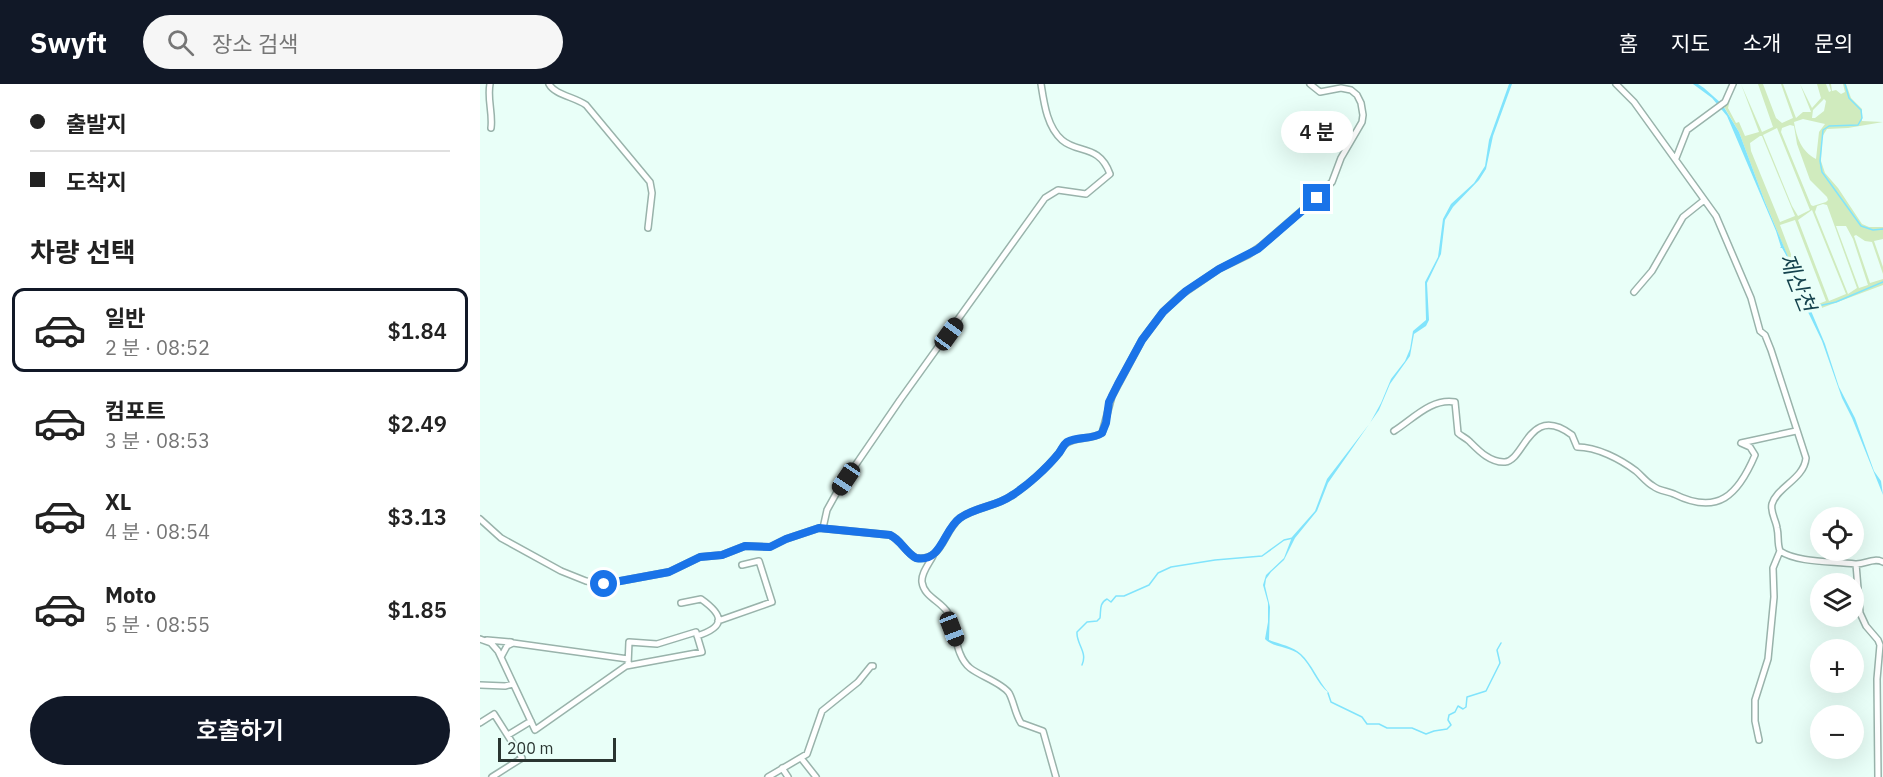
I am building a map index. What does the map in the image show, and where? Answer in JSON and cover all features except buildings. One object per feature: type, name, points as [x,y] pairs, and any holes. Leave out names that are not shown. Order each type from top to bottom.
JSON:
[{"type":"street","points":[[490,84],[488,94],[492,110],[491,128]]},
{"type":"street","points":[[549,84],[555,92],[578,99],[586,105],[650,182],[652,193],[648,228]]},
{"type":"street","points":[[823,528],[827,510],[837,492],[1045,198],[1058,190],[1086,194],[1110,174],[1101,159],[1094,153],[1068,144],[1059,136],[1046,114],[1041,84]]},
{"type":"street","points":[[1056,777],[1043,731],[1020,723],[1008,692],[968,667],[952,629],[949,615],[943,606],[929,596],[922,580],[933,555],[962,516],[1010,497],[1036,477],[1060,453],[1066,443],[1076,439],[1095,437],[1102,433],[1109,402],[1118,384],[1142,340],[1163,312],[1181,295],[1219,269],[1262,246],[1328,187],[1335,176],[1341,158],[1362,122],[1362,110],[1356,95],[1351,90],[1341,88],[1320,92],[1310,84]]},
{"type":"street","points":[[1616,84],[1634,102],[1676,158],[1719,222],[1751,298],[1760,331],[1771,350],[1804,453],[1805,464],[1772,502],[1780,551],[1773,568],[1774,597],[1768,659],[1755,700],[1755,721],[1759,740]]},
{"type":"street","points":[[1676,158],[1687,130],[1725,102],[1733,84]]},
{"type":"street","points":[[480,99],[488,94]]},
{"type":"street","points":[[1634,292],[1652,271],[1683,217],[1704,201]]},
{"type":"street","points":[[1394,431],[1430,406],[1445,401],[1455,402],[1458,433],[1476,450],[1502,462],[1510,460],[1530,436],[1541,428],[1554,425],[1572,435],[1577,447],[1586,447],[1607,454],[1633,469],[1654,487],[1689,502],[1702,503],[1728,496],[1742,482],[1755,455],[1750,447],[1742,442],[1796,430]]},
{"type":"street","points":[[480,519],[501,538],[561,572],[586,581],[604,584],[669,572],[700,557],[722,555],[745,546],[770,547],[786,539],[823,528],[890,535],[916,558],[928,558],[933,555]]},
{"type":"street","points":[[1780,551],[1796,558],[1856,564],[1875,560],[1883,562]]},
{"type":"street","points":[[718,621],[772,602],[759,561],[742,565]]},
{"type":"street","points":[[1856,564],[1860,613],[1866,626],[1880,645],[1877,679],[1878,777]]},
{"type":"street","points":[[681,603],[701,598],[715,612],[718,621],[714,630],[697,636]]},
{"type":"street","points":[[483,640],[628,662],[702,652],[696,632],[657,644],[629,642],[628,662]]},
{"type":"street","points":[[483,640],[493,645],[501,658],[535,730],[628,662]]},
{"type":"street","points":[[501,658],[507,646],[513,643]]},
{"type":"street","points":[[768,777],[807,754],[822,711],[858,682],[873,666]]},
{"type":"street","points":[[497,685],[509,674]]},
{"type":"street","points":[[480,685],[513,684]]},
{"type":"street","points":[[480,723],[494,714],[522,758],[492,777]]},
{"type":"street","points":[[508,735],[531,721]]},
{"type":"street","points":[[801,758],[816,777]]},
{"type":"street","points":[[783,768],[788,777]]},
{"type":"green space","points":[[1734,84],[1728,108],[1736,123],[1739,122],[1745,136],[1759,132],[1741,84],[1762,132],[1773,127],[1758,84],[1763,84],[1776,118],[1782,123],[1793,118],[1781,84],[1783,84],[1796,118],[1803,112],[1811,112],[1800,84],[1812,108],[1821,98],[1817,84],[1826,84],[1829,92],[1831,91],[1829,84],[1831,84],[1832,91],[1836,90],[1841,94],[1845,92],[1843,84],[1846,84],[1851,98],[1862,109],[1862,121],[1883,122],[1827,129],[1822,137],[1821,161],[1825,173],[1862,224],[1869,227],[1883,227],[1883,239],[1874,241],[1883,267],[1883,274],[1872,242],[1854,236],[1870,283],[1883,279],[1883,285],[1811,312],[1765,202],[1739,132],[1723,105]],"holes":[[[1824,99],[1826,101],[1824,111],[1812,118],[1813,110]],[[1803,119],[1825,124],[1819,132],[1816,159],[1803,148],[1794,122]],[[1794,126],[1797,144],[1810,180],[1827,197],[1826,202],[1811,205],[1781,132],[1782,128]],[[1777,128],[1810,210],[1798,216],[1763,135]],[[1762,136],[1795,216],[1780,222],[1751,151],[1750,143]],[[1827,205],[1857,288],[1848,294],[1815,212],[1817,206]],[[1812,210],[1846,294],[1829,301],[1798,220]],[[1795,220],[1826,301],[1813,306],[1780,225]],[[1836,226],[1846,226],[1853,239],[1868,285],[1859,288]]]},
{"type":"water","points":[[1509,84],[1512,84],[1493,136],[1486,169],[1479,180],[1453,207],[1445,220],[1441,254],[1427,283],[1429,320],[1426,326],[1414,334],[1410,356],[1390,384],[1379,410],[1370,422],[1391,379],[1405,361],[1413,331],[1426,320],[1425,282],[1438,257],[1443,219],[1451,204],[1474,183],[1485,166],[1489,140]]},
{"type":"water","name":"제산천","points":[[1693,84],[1704,88],[1722,104],[1739,132],[1765,202],[1825,344],[1839,387],[1855,418],[1874,471],[1881,481],[1883,495],[1842,398],[1822,341],[1786,255],[1780,248],[1776,231],[1727,116],[1712,98]]},
{"type":"water","points":[[1369,424],[1328,483],[1317,511],[1295,538],[1284,560],[1266,579],[1265,586],[1270,607],[1269,640],[1298,651],[1329,693],[1300,655],[1265,639],[1268,603],[1263,585],[1266,575],[1284,558],[1292,537],[1315,511],[1327,479]]},
{"type":"waterway","points":[[1845,84],[1849,98],[1861,110],[1862,118],[1858,125],[1829,126],[1823,130],[1820,161],[1822,172],[1861,226],[1873,230],[1883,229]]},
{"type":"waterway","name":"제산천","points":[[1809,308],[1836,302],[1883,282]]},
{"type":"waterway","points":[[1082,665],[1084,656],[1077,632],[1087,622],[1097,621],[1100,618],[1102,605],[1107,599],[1111,602],[1116,596],[1124,596],[1149,585],[1158,573],[1171,567],[1262,556],[1284,540],[1293,538]]},
{"type":"waterway","points":[[1328,693],[1331,702],[1362,717],[1367,724],[1379,724],[1387,728],[1412,728],[1426,734],[1447,729],[1451,725],[1448,720],[1449,715],[1455,712],[1458,706],[1463,709],[1466,707],[1467,697],[1486,691],[1500,663],[1497,650],[1501,643]]},
{"type":"route","points":[[604,584],[669,572],[700,557],[722,555],[745,546],[770,547],[819,528],[890,535],[901,542],[912,556],[920,559],[928,558],[938,551],[954,524],[962,516],[1010,497],[1036,477],[1060,453],[1066,443],[1076,439],[1095,437],[1102,433],[1109,402],[1118,384],[1142,340],[1163,312],[1186,291],[1219,269],[1258,249],[1317,198]]}]
